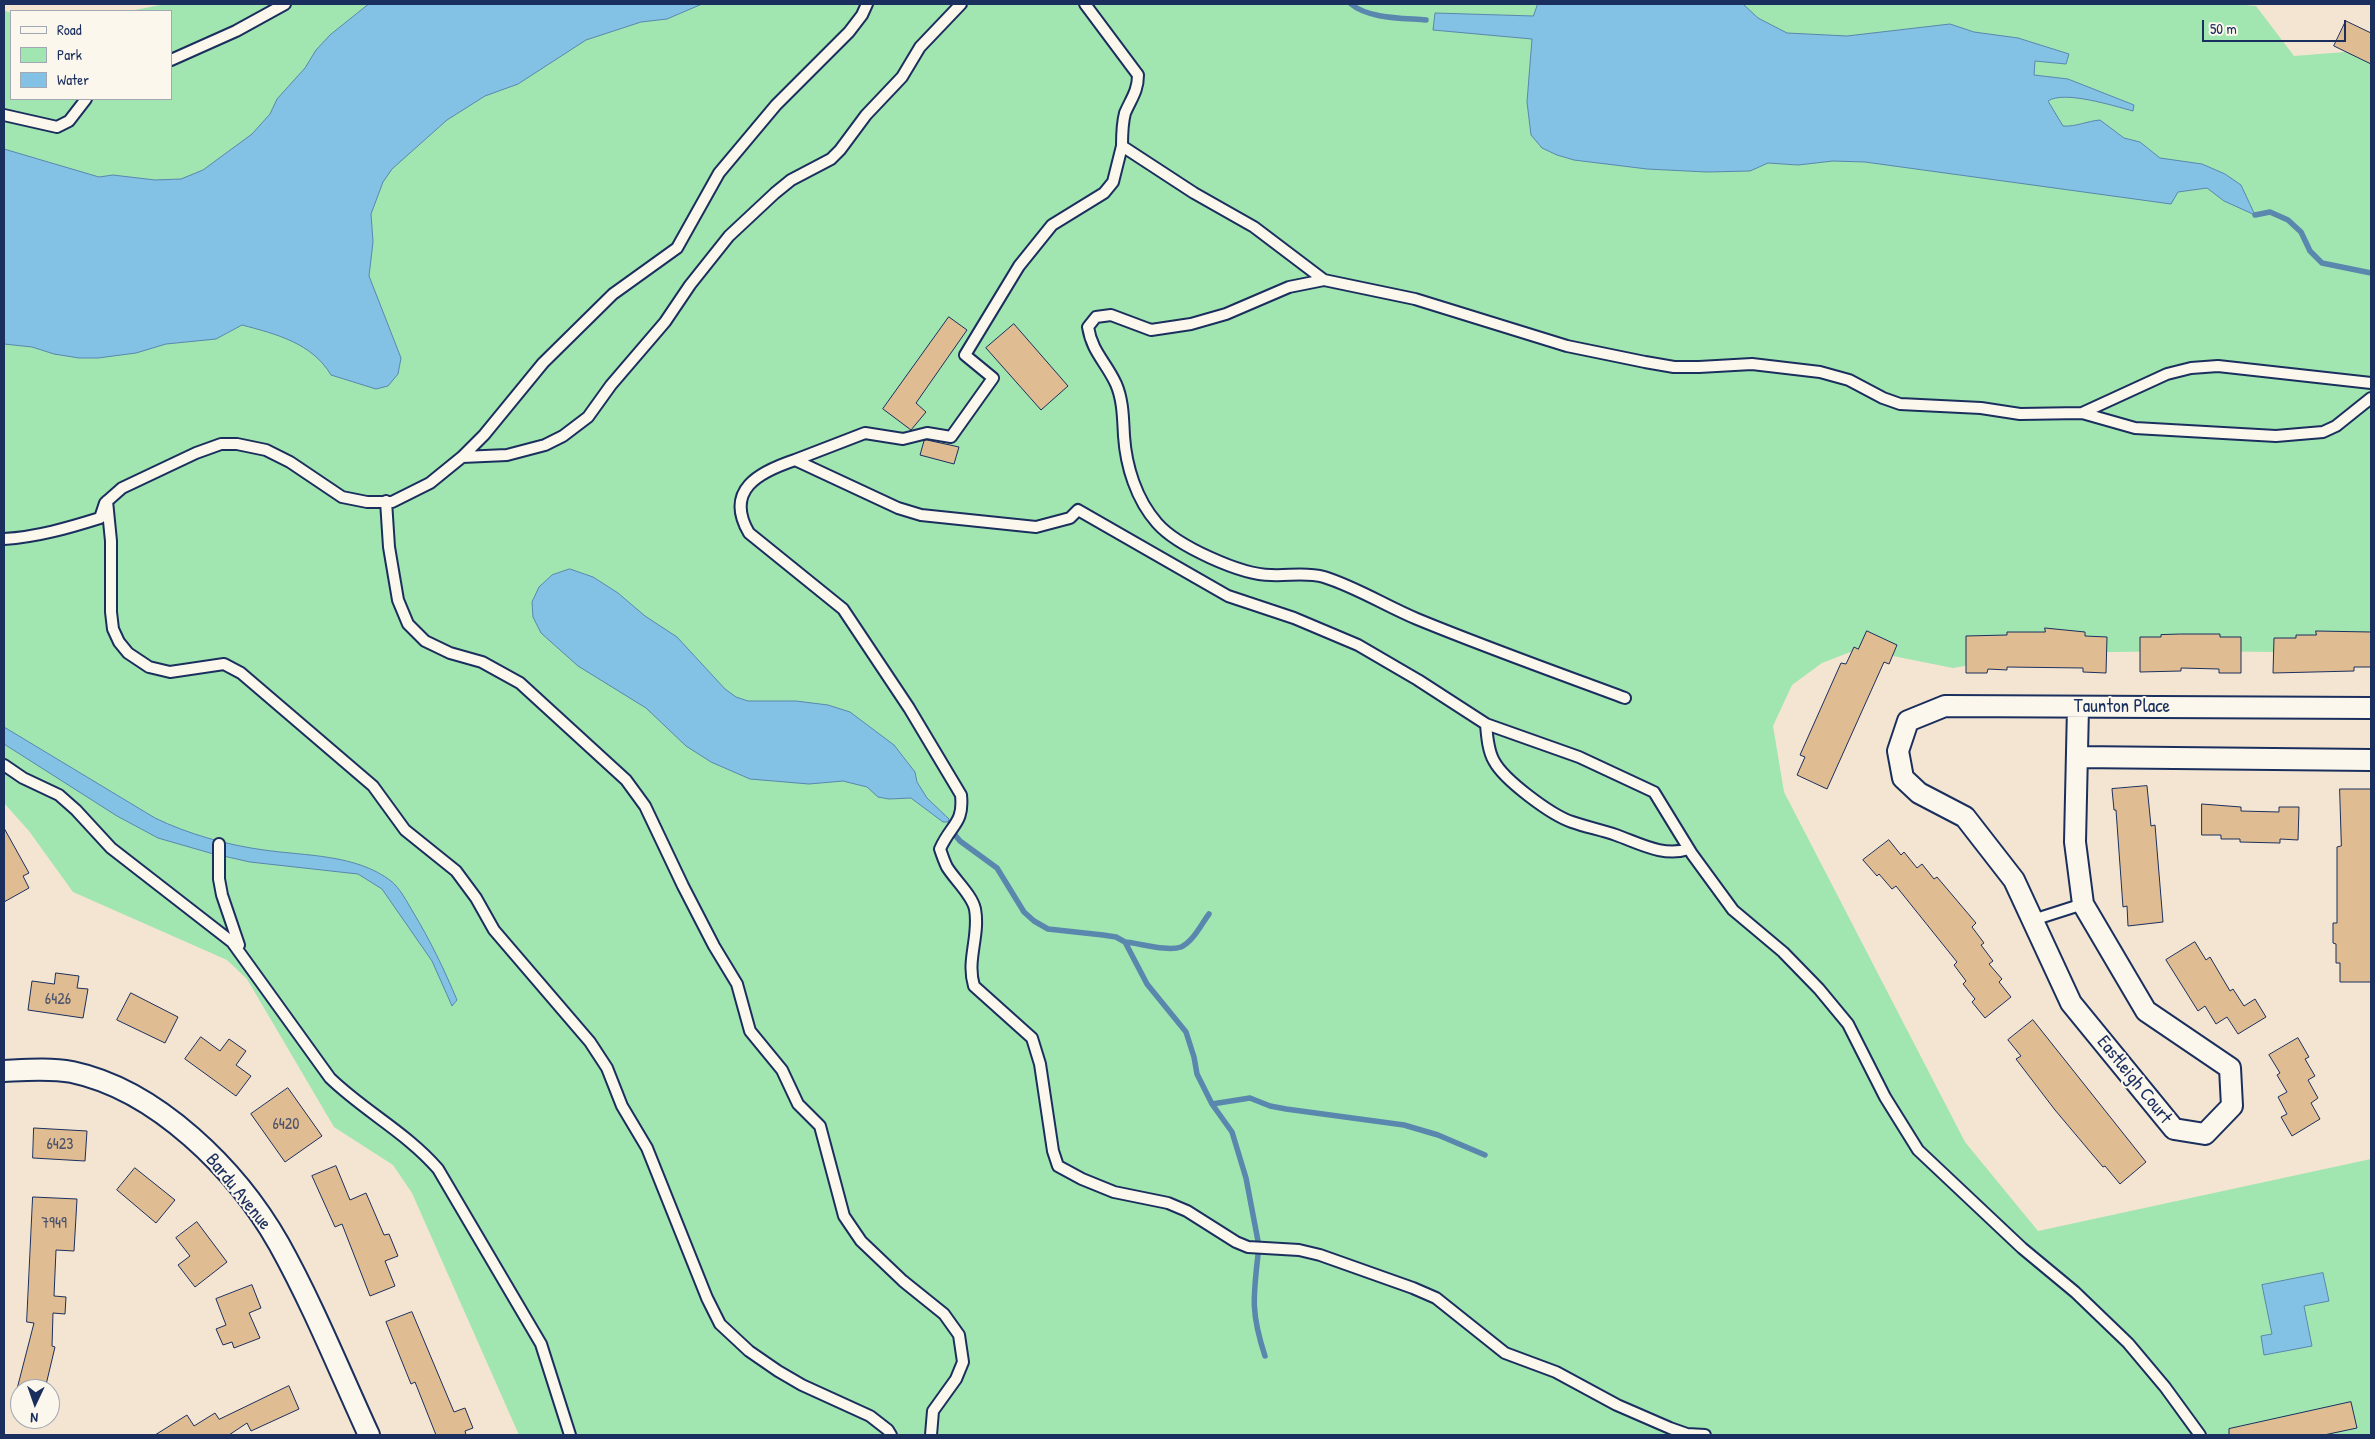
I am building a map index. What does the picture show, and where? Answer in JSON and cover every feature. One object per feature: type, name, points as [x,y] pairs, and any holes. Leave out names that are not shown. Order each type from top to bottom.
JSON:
[{"type":"street","name":"Taunton Place","points":[[1898,751],[1908,721],[1945,706],[2371,708]]},
{"type":"street","name":"Eastleigh Court","points":[[1898,751],[1903,778],[1919,793],[1965,817],[2014,880],[2071,1003],[2174,1129],[2205,1134],[2232,1106],[2230,1068],[2146,1011],[2082,904],[2075,842],[2078,707]]},
{"type":"street","points":[[2077,757],[2371,760]]},
{"type":"street","name":"Bardu Avenue","points":[[4,1071],[44,1069],[70,1072],[100,1080],[120,1088],[152,1107],[203,1148],[243,1191],[279,1243],[369,1435]]},
{"type":"lane","points":[[172,60],[236,31],[285,4]]},
{"type":"lane","points":[[4,539],[24,538],[57,531],[100,518],[107,501],[122,488],[196,453],[221,444],[237,444],[266,450],[290,462],[342,497],[367,502],[392,502],[430,483],[462,457],[484,435],[543,363],[613,294],[677,248],[718,174],[776,105],[849,32],[862,15],[867,4]]},
{"type":"lane","points":[[462,457],[507,455],[545,445],[563,436],[588,417],[611,385],[665,322],[690,285],[729,236],[780,188],[840,150],[866,115],[902,77],[920,47],[961,4]]},
{"type":"lane","points":[[1085,4],[1138,75],[1138,89],[1125,115],[1122,146],[1113,182],[1104,193],[1052,224],[1020,266],[965,355],[993,378],[952,437],[927,433],[903,439],[865,432],[769,469],[751,483],[741,502],[740,515],[743,523],[749,533],[843,609],[909,708],[961,795],[963,810],[958,822],[948,832],[940,849],[947,866],[975,907],[977,928],[970,964],[971,977],[974,986],[1032,1038],[1040,1064],[1053,1151],[1058,1166],[1082,1179],[1114,1192],[1168,1203],[1187,1211],[1236,1242],[1248,1247],[1299,1250],[1320,1255],[1413,1288],[1436,1298],[1505,1353],[1556,1372],[1617,1404],[1670,1428],[1687,1434],[1705,1435]]},
{"type":"lane","points":[[4,115],[57,127],[69,121],[85,100]]},
{"type":"lane","points":[[1122,146],[1194,193],[1254,227],[1324,280]]},
{"type":"lane","points":[[1624,698],[1442,630],[1323,577],[1298,574],[1270,576],[1245,572],[1197,550],[1170,534],[1157,522],[1144,503],[1128,468],[1122,406],[1116,384],[1091,343],[1088,327],[1096,317],[1111,315],[1151,330],[1191,324],[1226,314],[1289,287],[1324,280],[1415,299],[1567,346],[1645,362],[1674,367],[1752,364],[1820,372],[1849,380],[1883,398],[1900,404],[1981,408],[2020,414],[2082,413],[2134,428],[2276,436],[2323,432],[2336,426],[2371,398]]},
{"type":"lane","points":[[2082,413],[2167,374],[2191,368],[2218,366],[2371,383]]},
{"type":"lane","points":[[795,460],[898,508],[921,515],[1036,527],[1070,518],[1078,510],[1228,596],[1294,618],[1358,645],[1418,680],[1486,724],[1580,757],[1654,792],[1689,849],[1733,910],[1783,952],[1819,989],[1848,1024],[1885,1097],[1918,1150],[2022,1248],[2075,1292],[2128,1342],[2165,1387],[2200,1435]]},
{"type":"lane","points":[[107,501],[111,541],[113,629],[124,648],[149,667],[170,672],[224,664],[241,673],[373,786],[405,830],[456,871],[476,898],[494,930],[590,1042],[607,1068],[622,1106],[647,1148],[707,1298],[720,1324],[749,1351],[778,1371],[802,1385],[870,1416],[888,1430],[891,1435]]},
{"type":"lane","points":[[386,501],[389,548],[398,600],[408,624],[425,641],[450,652],[482,662],[520,683],[626,780],[645,806],[683,886],[736,984],[750,1031],[782,1070],[798,1104],[820,1126],[844,1216],[861,1241],[903,1282],[944,1314],[959,1335],[963,1362],[956,1379],[933,1412],[931,1435]]},
{"type":"lane","points":[[1486,724],[1493,760],[1504,775],[1559,816],[1571,822],[1609,832],[1663,852],[1675,854],[1689,849]]},
{"type":"lane","points":[[4,765],[22,778],[59,795],[76,810],[111,848],[232,942],[330,1078],[350,1097],[400,1132],[424,1153],[438,1169],[541,1344],[570,1435]]},
{"type":"lane","points":[[219,847],[219,876],[222,895],[234,935],[246,959]]},
{"type":"lane","points":[[2033,920],[2082,904]]},
{"type":"green space","points":[[165,4],[2234,4],[2256,6],[2294,56],[2371,50],[2371,653],[2186,651],[2041,653],[1953,668],[1858,649],[1822,663],[1792,685],[1773,726],[1784,792],[1965,1142],[2038,1231],[2371,1159],[2371,1435],[519,1435],[412,1193],[393,1165],[334,1127],[247,979],[227,960],[73,892],[29,831],[4,803],[4,10],[10,13],[10,100],[172,100],[172,10],[135,10]]},
{"type":"water","points":[[369,4],[702,4],[667,19],[641,22],[586,40],[518,84],[485,96],[447,120],[392,169],[383,182],[371,214],[373,242],[369,276],[401,358],[398,374],[388,386],[376,389],[331,375],[314,355],[303,347],[280,336],[242,325],[216,339],[166,344],[136,353],[98,358],[79,358],[54,354],[32,347],[4,344],[4,149],[99,177],[113,175],[155,180],[181,179],[203,170],[252,134],[270,114],[277,99],[305,68],[316,50],[330,35]]},
{"type":"water","points":[[1538,4],[1743,4],[1758,18],[1787,33],[1847,36],[1950,24],[1974,32],[2018,38],[2069,54],[2066,64],[2035,61],[2034,75],[2068,79],[2134,105],[2133,111],[2077,98],[2055,98],[2048,101],[2063,126],[2100,120],[2124,138],[2140,142],[2160,158],[2202,164],[2225,174],[2241,185],[2255,215],[2224,201],[2207,188],[2178,192],[2171,204],[1865,162],[1833,161],[1798,165],[1768,163],[1750,171],[1707,172],[1647,169],[1574,160],[1557,155],[1542,148],[1531,135],[1527,102],[1532,39],[1433,30],[1435,13],[1533,16]]},
{"type":"water","points":[[570,569],[593,577],[618,593],[645,616],[677,637],[725,689],[736,697],[748,701],[796,701],[828,705],[850,712],[894,745],[915,772],[917,782],[927,798],[949,819],[948,822],[943,822],[911,798],[889,799],[878,797],[867,787],[843,781],[809,784],[750,779],[711,762],[686,746],[646,708],[578,666],[541,633],[533,617],[532,602],[539,587],[552,575]]},
{"type":"water","points":[[4,727],[155,818],[181,829],[222,842],[250,848],[313,855],[346,861],[377,872],[391,881],[403,895],[431,944],[457,1000],[452,1006],[432,961],[382,889],[358,874],[250,862],[158,838],[117,816],[4,744]]},
{"type":"water","points":[[2323,1273],[2329,1301],[2304,1306],[2312,1346],[2264,1355],[2261,1336],[2272,1334],[2262,1285]]},
{"type":"building","points":[[2346,21],[2371,33],[2371,64],[2334,46]]},
{"type":"building","points":[[949,317],[967,330],[916,403],[926,412],[911,430],[883,409]]},
{"type":"building","points":[[1014,324],[1068,386],[1041,410],[986,348]]},
{"type":"building","points":[[924,441],[959,447],[954,464],[920,455]]},
{"type":"building","points":[[2045,628],[2085,632],[2085,636],[2107,637],[2106,673],[2083,672],[2083,668],[2007,667],[2007,670],[1988,669],[1987,673],[1966,673],[1966,636],[2007,635],[2007,632],[2045,632]]},
{"type":"building","points":[[1867,631],[1897,645],[1889,664],[1884,662],[1827,789],[1797,775],[1805,757],[1800,755],[1841,663],[1846,664],[1854,647],[1858,649]]},
{"type":"building","points":[[2316,631],[2371,632],[2371,667],[2354,667],[2354,671],[2273,673],[2274,638],[2296,638],[2296,635],[2316,635]]},
{"type":"building","points":[[2220,634],[2220,637],[2241,637],[2241,673],[2219,673],[2219,669],[2181,668],[2181,671],[2140,672],[2140,637],[2161,637],[2161,635]]},
{"type":"building","points":[[2147,786],[2151,826],[2155,825],[2163,922],[2128,926],[2127,906],[2123,907],[2116,810],[2114,810],[2112,789]]},
{"type":"building","points":[[2340,789],[2371,789],[2371,982],[2340,982],[2340,963],[2336,963],[2333,923],[2337,923],[2337,847],[2341,846]]},
{"type":"building","points":[[2202,804],[2241,807],[2241,811],[2279,812],[2279,807],[2299,807],[2298,840],[2280,839],[2280,843],[2240,842],[2240,839],[2221,839],[2221,835],[2202,835]]},
{"type":"building","points":[[4,828],[29,873],[23,876],[29,888],[4,902]]},
{"type":"building","points":[[1889,840],[1901,855],[1904,852],[1917,868],[1922,864],[1934,879],[1937,877],[1976,923],[1972,927],[1984,943],[1981,945],[1993,961],[1989,964],[2002,979],[1999,982],[2011,997],[1985,1018],[1972,1002],[1975,999],[1963,984],[1966,981],[1954,965],[1957,962],[1896,886],[1892,889],[1863,860]]},
{"type":"building","points":[[2195,942],[2206,960],[2210,957],[2230,991],[2233,989],[2244,1006],[2255,999],[2266,1017],[2238,1034],[2227,1017],[2216,1024],[2205,1006],[2198,1011],[2166,960]]},
{"type":"building","points":[[56,973],[79,976],[77,988],[88,989],[83,1018],[28,1010],[32,981],[54,984]]},
{"type":"building","points":[[131,993],[178,1017],[165,1043],[117,1020]]},
{"type":"building","points":[[2033,1020],[2146,1162],[2120,1184],[2105,1166],[2103,1167],[2055,1110],[2016,1059],[2021,1056],[2008,1040]]},
{"type":"building","points":[[201,1037],[220,1051],[229,1039],[246,1051],[236,1065],[251,1076],[236,1096],[185,1059]]},
{"type":"building","points":[[2298,1038],[2309,1057],[2305,1059],[2315,1076],[2308,1080],[2318,1098],[2311,1103],[2320,1119],[2292,1136],[2281,1117],[2287,1114],[2278,1097],[2287,1092],[2277,1075],[2280,1073],[2269,1055]]},
{"type":"building","points":[[288,1088],[322,1136],[285,1162],[251,1114]]},
{"type":"building","points":[[34,1128],[87,1131],[85,1161],[33,1158]]},
{"type":"building","points":[[336,1166],[350,1200],[366,1193],[384,1235],[389,1234],[398,1256],[385,1261],[395,1286],[370,1296],[342,1224],[335,1227],[312,1176]]},
{"type":"building","points":[[135,1168],[175,1200],[156,1223],[117,1190]]},
{"type":"building","points":[[33,1197],[77,1199],[74,1251],[56,1250],[54,1296],[66,1297],[65,1314],[53,1313],[52,1346],[55,1347],[47,1379],[20,1379],[34,1323],[27,1322]]},
{"type":"building","points":[[197,1222],[227,1262],[195,1287],[178,1265],[190,1256],[176,1238]]},
{"type":"building","points":[[252,1285],[261,1308],[249,1313],[260,1338],[234,1348],[232,1342],[223,1345],[216,1329],[226,1325],[216,1299]]},
{"type":"building","points":[[412,1312],[454,1412],[465,1408],[473,1428],[465,1431],[466,1435],[436,1435],[415,1382],[411,1384],[386,1322]]},
{"type":"building","points":[[289,1386],[299,1409],[251,1431],[247,1423],[229,1435],[155,1435],[187,1415],[194,1426],[215,1413],[219,1419]]},
{"type":"building","points":[[2351,1402],[2357,1428],[2324,1435],[2229,1435],[2229,1429]]},
{"type":"waterway","points":[[1351,4],[1367,13],[1426,20]]},
{"type":"waterway","points":[[2255,215],[2270,212],[2288,220],[2301,232],[2310,251],[2322,263],[2371,273]]},
{"type":"waterway","points":[[955,835],[960,841],[997,868],[1024,912],[1034,921],[1048,929],[1116,937],[1125,942],[1147,984],[1186,1032],[1197,1074],[1212,1104],[1232,1132],[1246,1178],[1258,1241]]},
{"type":"waterway","points":[[1125,942],[1161,948],[1181,947],[1193,937],[1209,914]]},
{"type":"waterway","points":[[1212,1104],[1250,1098],[1270,1106],[1286,1109],[1404,1125],[1438,1135],[1485,1155]]},
{"type":"waterway","points":[[1258,1255],[1254,1306],[1257,1329],[1265,1356]]}]
